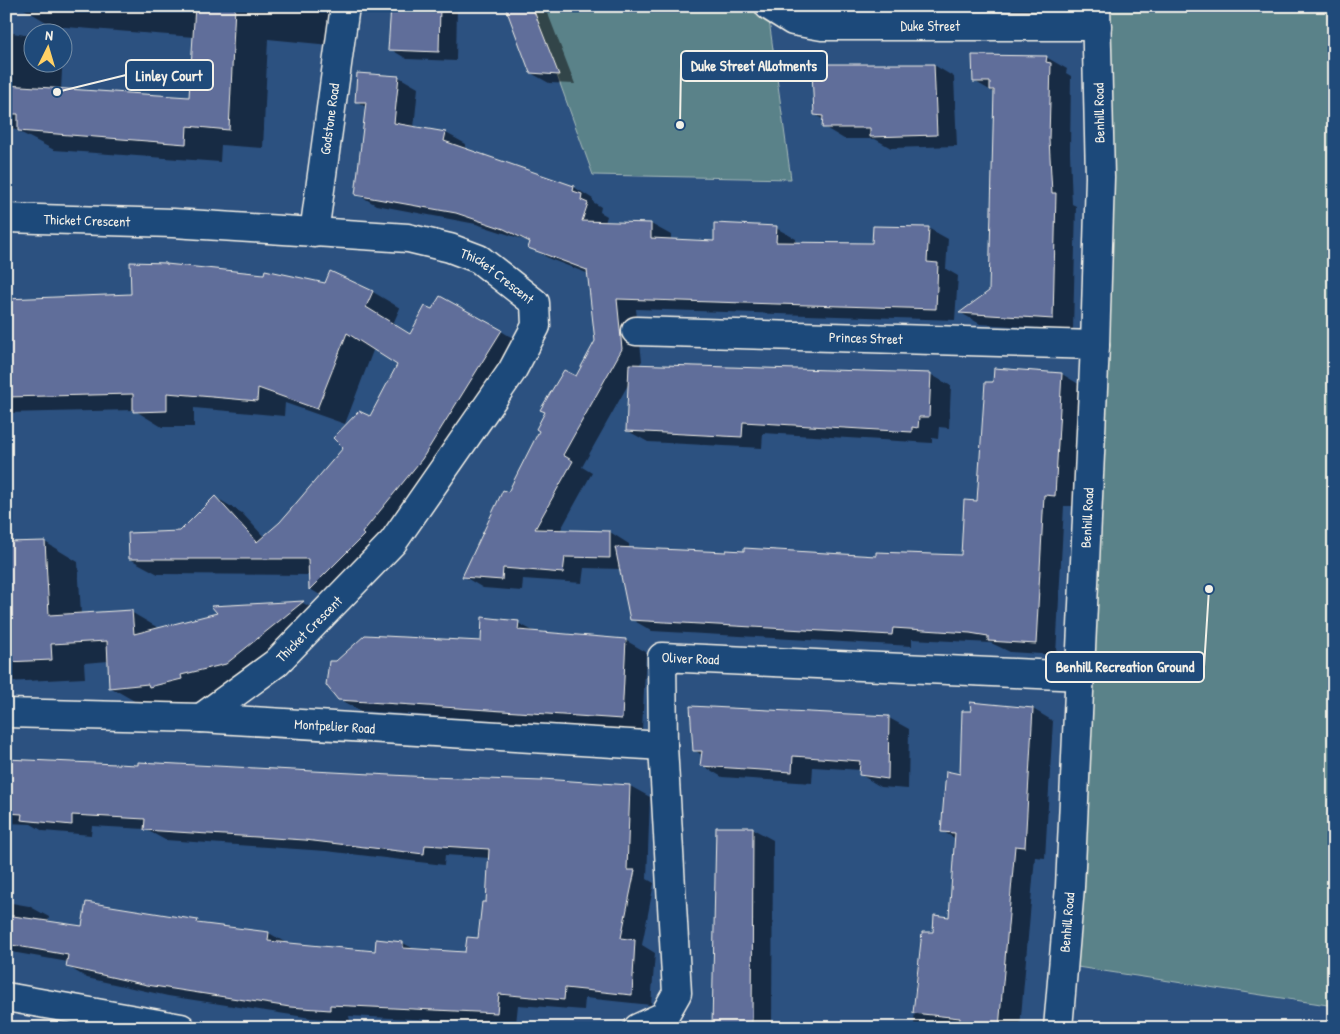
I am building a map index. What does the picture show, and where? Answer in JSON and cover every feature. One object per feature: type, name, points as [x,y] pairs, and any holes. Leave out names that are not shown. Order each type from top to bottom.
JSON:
[{"type":"street","name":"Godstone Road","points":[[314,233],[345,6]]},
{"type":"street","name":"Duke Street","points":[[769,6],[793,21],[822,26],[1097,16]]},
{"type":"street","name":"Benhill Road","points":[[1058,1028],[1068,926],[1095,345],[1100,177],[1097,16]]},
{"type":"street","name":"Thicket Crescent","points":[[6,218],[173,223],[408,238],[450,248],[479,259],[535,303],[536,326],[512,371],[393,542],[276,663],[200,718]]},
{"type":"street","name":"Princes Street","points":[[636,331],[1095,345]]},
{"type":"street","name":"Oliver Road","points":[[638,1028],[664,1016],[677,993],[663,746],[662,658],[1081,676]]},
{"type":"street","name":"Montpelier Road","points":[[6,713],[200,718],[663,746]]},
{"type":"street","points":[[6,997],[181,1028]]},
{"type":"green space","points":[[532,6],[767,6],[791,179],[593,175]]},
{"type":"green space","points":[[1096,6],[1334,6],[1334,1006],[1077,967]]},
{"type":"building","points":[[195,6],[235,6],[229,130],[187,126],[186,144],[18,131],[18,114],[6,114],[6,85],[189,97]]},
{"type":"building","points":[[391,6],[440,6],[439,52],[388,50]]},
{"type":"building","points":[[505,6],[532,6],[559,75],[530,73]]},
{"type":"building","points":[[972,55],[1047,56],[1046,62],[1051,63],[1049,139],[1052,193],[1056,193],[1053,319],[959,313],[989,291],[994,90],[990,90],[990,82],[973,82]]},
{"type":"building","points":[[824,64],[934,64],[937,135],[870,137],[870,128],[822,128],[823,116],[814,115],[812,71],[820,70]]},
{"type":"building","points":[[357,73],[399,76],[394,123],[446,132],[444,141],[574,186],[573,191],[582,194],[581,200],[588,203],[582,221],[651,223],[651,238],[714,241],[714,223],[777,226],[776,242],[872,243],[873,226],[929,227],[927,262],[938,263],[936,309],[617,299],[622,349],[563,455],[573,461],[535,529],[610,531],[610,558],[565,557],[563,573],[503,568],[502,580],[462,577],[503,490],[508,492],[539,431],[536,429],[545,412],[540,410],[564,370],[576,376],[595,341],[587,270],[528,248],[530,242],[504,229],[456,213],[355,195],[366,102],[355,102]]},
{"type":"building","points":[[130,262],[166,263],[264,274],[265,270],[325,283],[330,271],[373,291],[366,307],[410,334],[425,306],[432,309],[440,296],[502,330],[422,459],[362,533],[364,535],[309,590],[308,559],[129,559],[128,533],[180,531],[215,496],[257,542],[280,522],[343,448],[333,438],[359,411],[370,416],[397,365],[347,333],[317,409],[258,388],[257,401],[167,393],[167,411],[133,412],[133,394],[6,397],[6,299],[131,294]]},
{"type":"building","points":[[629,364],[931,373],[929,417],[919,417],[918,428],[912,427],[912,432],[743,422],[742,437],[626,431]]},
{"type":"building","points":[[994,368],[1062,373],[1055,496],[1044,495],[1036,644],[988,641],[988,636],[970,633],[893,628],[892,635],[630,620],[615,547],[726,552],[726,550],[744,551],[744,548],[876,556],[876,552],[961,555],[964,500],[977,501],[985,382],[993,382]]},
{"type":"building","points":[[45,541],[49,615],[132,610],[134,634],[217,613],[211,606],[304,601],[226,664],[181,675],[182,679],[149,687],[148,684],[109,688],[107,641],[51,644],[52,660],[6,662],[6,542]]},
{"type":"building","points":[[482,617],[519,621],[518,630],[626,639],[622,719],[338,700],[326,685],[329,661],[336,661],[365,635],[481,641]]},
{"type":"building","points":[[970,702],[1033,708],[1025,847],[1015,846],[999,1028],[959,1028],[960,1018],[913,1013],[922,932],[933,932],[934,915],[949,917],[955,833],[941,832],[946,771],[960,774],[962,711],[971,711]]},
{"type":"building","points":[[690,706],[889,716],[888,779],[859,775],[860,761],[793,756],[792,772],[700,766],[702,751],[693,751]]},
{"type":"building","points":[[6,759],[138,765],[138,762],[430,777],[542,781],[542,779],[630,785],[627,870],[635,870],[621,938],[635,940],[632,995],[565,988],[564,1000],[499,994],[497,1013],[330,1005],[330,1010],[290,1007],[147,985],[66,967],[68,955],[6,944],[6,915],[82,926],[86,902],[198,920],[197,923],[269,932],[268,941],[375,951],[376,939],[403,942],[403,948],[465,952],[467,937],[478,938],[482,902],[486,902],[489,849],[425,845],[424,854],[305,840],[144,830],[145,819],[72,815],[72,825],[21,820],[22,814],[6,813]]},
{"type":"building","points":[[716,827],[753,827],[752,1028],[712,1028]]},
{"type":"place","name":"Linley Court","points":[[57,92]]},
{"type":"place","name":"Duke Street Allotments","points":[[680,125]]},
{"type":"place","name":"Benhill Recreation Ground","points":[[1209,589]]}]
